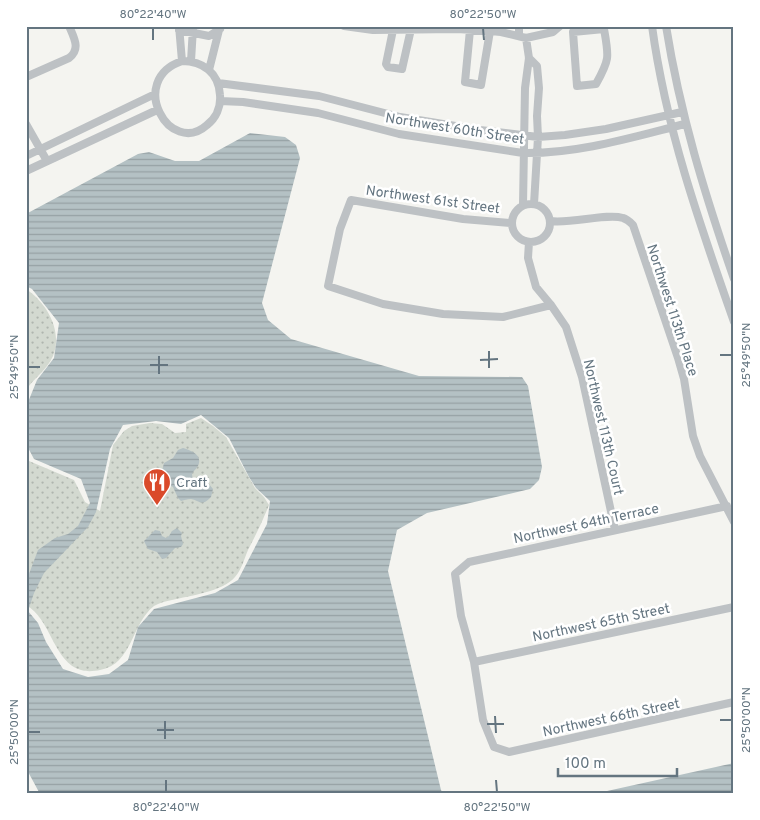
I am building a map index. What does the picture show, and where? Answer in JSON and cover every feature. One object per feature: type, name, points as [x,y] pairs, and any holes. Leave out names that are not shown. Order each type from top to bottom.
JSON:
[{"type":"street","points":[[26,78],[74,54],[77,45],[70,26]]},
{"type":"street","points":[[344,26],[356,29],[393,30],[441,28],[490,31],[501,29],[523,37],[553,32],[560,26],[574,32],[604,29],[608,54],[607,65],[596,84],[577,86],[574,32]]},
{"type":"street","points":[[519,26],[529,58],[524,88],[523,205]]},
{"type":"street","points":[[652,26],[662,85],[693,204],[730,298],[734,322]]},
{"type":"street","points":[[666,26],[685,124],[704,192],[734,279]]},
{"type":"street","points":[[182,61],[179,28],[193,29],[200,35],[209,36],[220,28]]},
{"type":"street","points":[[209,70],[220,28]]},
{"type":"street","points":[[191,61],[193,29]]},
{"type":"street","points":[[393,30],[386,64],[388,67],[400,70],[402,69],[412,29]]},
{"type":"street","points":[[470,30],[465,82],[481,85],[490,31]]},
{"type":"street","points":[[529,58],[537,66],[539,88],[534,204]]},
{"type":"street","points":[[182,61],[191,61],[204,65],[209,70],[218,82],[220,101],[212,121],[204,128],[187,132],[178,131],[168,125],[157,110],[155,94],[160,78],[165,70],[182,61]]},
{"type":"street","name":"Northwest 60th Street","points":[[218,82],[319,96],[400,117],[538,137],[594,131],[682,112]]},
{"type":"street","points":[[662,85],[678,95]]},
{"type":"street","points":[[26,156],[155,94]]},
{"type":"street","name":"Northwest 60th Street","points":[[220,101],[243,102],[318,113],[399,134],[523,153],[597,146],[685,124]]},
{"type":"street","points":[[26,171],[157,110]]},
{"type":"street","points":[[26,124],[42,149],[47,161]]},
{"type":"street","points":[[594,131],[597,146]]},
{"type":"street","name":"Northwest 61st Street","points":[[511,223],[463,219],[351,200],[340,229],[328,286],[383,304],[443,314],[503,317],[551,305]]},
{"type":"street","points":[[534,204],[545,210],[550,221],[546,234],[535,241],[529,242],[515,234],[511,223],[514,212],[523,205],[534,204]]},
{"type":"street","name":"Northwest 113th Place","points":[[550,221],[561,223],[616,217],[625,218],[633,225],[684,379],[693,436],[700,456],[734,522]]},
{"type":"street","name":"Northwest 113th Court","points":[[529,242],[528,258],[536,287],[566,328],[582,377],[615,530]]},
{"type":"street","name":"Northwest 64th Terrace","points":[[474,662],[462,616],[455,574],[469,562],[727,506]]},
{"type":"street","name":"Northwest 65th Street","points":[[474,662],[734,607]]},
{"type":"street","name":"Northwest 66th Street","points":[[474,662],[483,720],[494,747],[509,752],[734,702]]},
{"type":"shaded area","points":[[250,133],[285,137],[296,145],[300,158],[262,303],[268,320],[291,339],[419,376],[522,377],[528,386],[542,467],[539,480],[530,489],[427,513],[397,530],[388,571],[443,794],[40,794],[26,768],[26,582],[38,550],[55,538],[68,534],[78,526],[90,503],[81,479],[34,459],[26,444],[26,407],[37,380],[54,358],[59,323],[32,289],[26,286],[26,214],[138,154],[149,152],[175,161],[199,161]],"holes":[[[201,415],[229,438],[256,488],[270,501],[267,524],[238,580],[215,593],[154,609],[138,627],[128,660],[109,674],[88,677],[63,669],[46,642],[38,623],[28,611],[44,573],[88,527],[96,512],[110,449],[123,425],[156,421],[181,424]]]},
{"type":"shaded area","points":[[26,289],[34,295],[51,318],[56,337],[56,347],[53,356],[44,370],[26,390]]},
{"type":"shaded area","points":[[201,418],[226,437],[255,488],[269,505],[239,571],[230,582],[223,586],[154,606],[140,623],[126,652],[111,666],[100,670],[88,671],[72,666],[58,650],[41,620],[26,605],[26,456],[29,461],[74,480],[85,502],[100,511],[113,445],[124,431],[132,426],[150,423],[162,424],[175,433],[186,432],[186,424]]},
{"type":"shaded area","points":[[183,448],[194,453],[199,460],[198,466],[192,474],[193,482],[199,486],[209,484],[213,489],[211,497],[205,502],[191,499],[181,501],[173,487],[160,479],[164,463],[173,458],[178,450]]},
{"type":"shaded area","points":[[177,528],[182,533],[183,544],[181,547],[175,548],[166,558],[162,559],[157,552],[148,549],[144,541],[155,530],[160,531],[162,536],[166,538]]},
{"type":"shaded area","points":[[734,763],[734,794],[596,794],[598,793]]},
{"type":"place","name":"Craft","points":[[157,506]]}]
